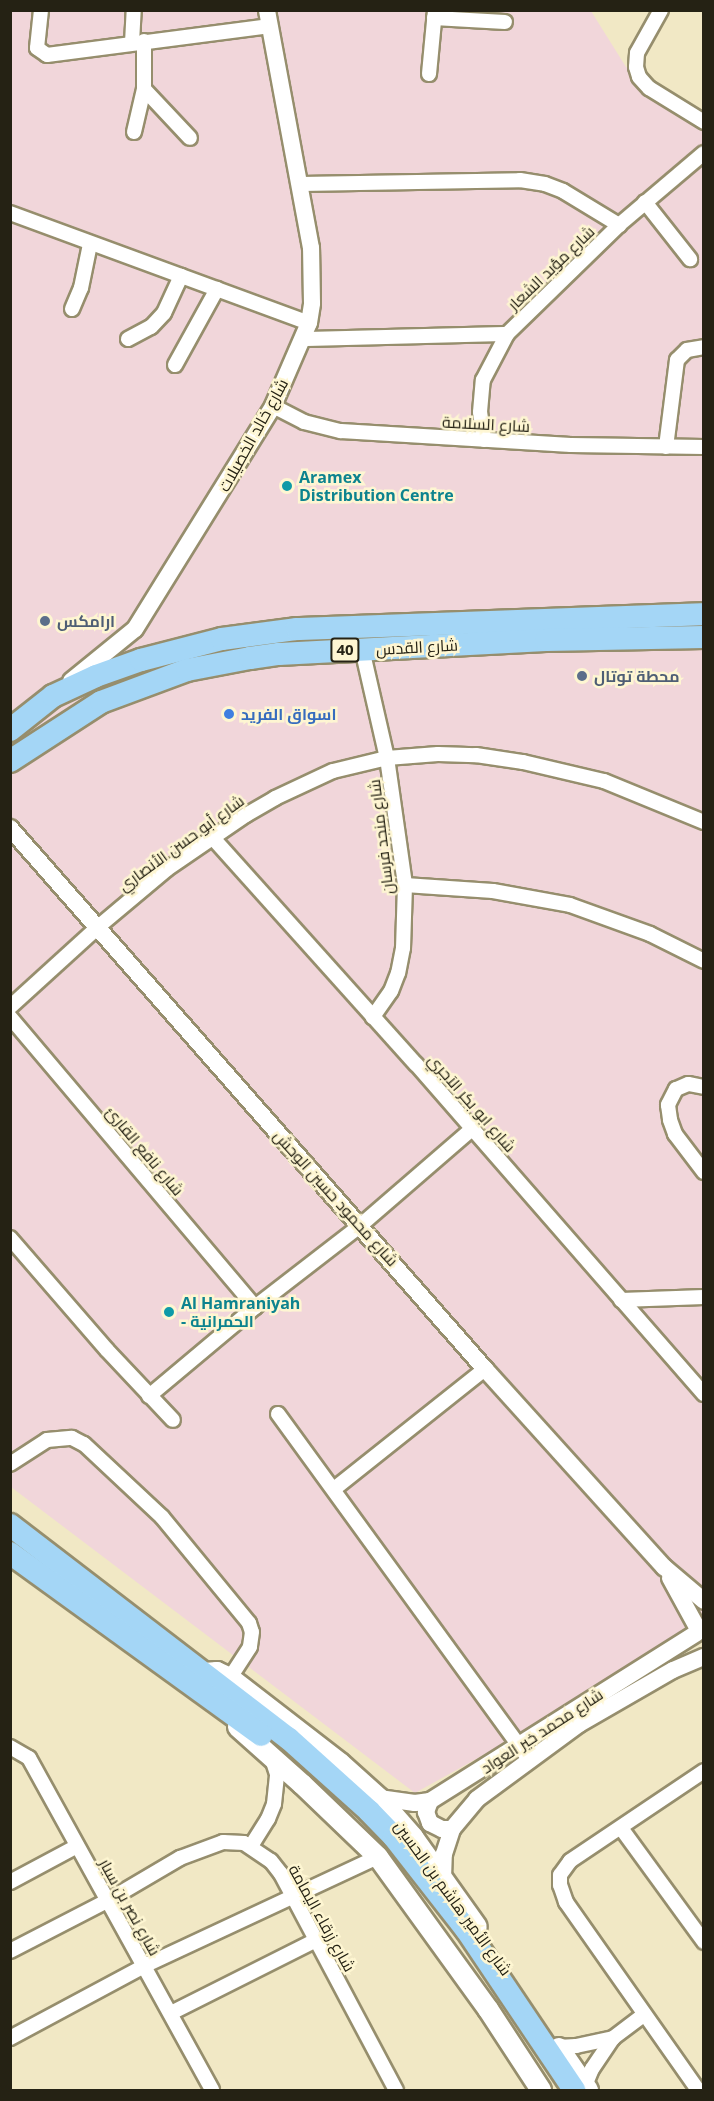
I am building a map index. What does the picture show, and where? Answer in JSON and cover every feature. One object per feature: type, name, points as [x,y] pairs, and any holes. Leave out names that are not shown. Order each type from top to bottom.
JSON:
[{"type":"highway","name":"شارع القدس","points":[[10,730],[53,696],[96,676],[141,660],[222,639],[297,629],[704,614]]},
{"type":"highway","name":"شارع القدس","points":[[10,761],[101,702],[187,670],[279,654],[546,640],[704,637]]},
{"type":"highway","name":"شارع الأمير هاشم بن الحسين","points":[[10,1525],[204,1672],[324,1769],[394,1837],[466,1929],[582,2089]]},
{"type":"highway","name":"شارع الأمير هاشم بن الحسين","points":[[10,1553],[275,1745],[353,1812],[378,1839],[486,1978],[559,2091]]},
{"type":"main road","name":"شارع الأمير هاشم بن الحسين","points":[[204,1672],[217,1672],[231,1678],[340,1763],[379,1798],[413,1837],[443,1878],[558,2047],[582,2089]]},
{"type":"main road","name":"شارع الأمير هاشم بن الحسين","points":[[219,1705],[232,1721],[311,1792],[378,1857],[488,2009],[541,2091]]},
{"type":"street","points":[[41,10],[37,48],[42,54],[60,55],[268,18]]},
{"type":"street","points":[[134,10],[144,89],[134,132]]},
{"type":"street","points":[[661,10],[637,53],[636,67],[639,77],[649,88],[704,122]]},
{"type":"street","points":[[429,74],[435,14],[506,22]]},
{"type":"street","name":"شارع خالد الخصيلات","points":[[53,696],[135,629],[273,406],[304,339],[312,303],[311,248],[301,184],[268,18]]},
{"type":"street","points":[[144,89],[190,138]]},
{"type":"street","name":"شارع مؤيد الشعار","points":[[484,440],[480,412],[483,380],[507,334],[619,225],[704,153]]},
{"type":"street","points":[[301,184],[520,180],[545,184],[563,191],[619,225]]},
{"type":"street","points":[[645,202],[690,260]]},
{"type":"street","points":[[10,213],[309,323]]},
{"type":"street","points":[[72,309],[81,288],[90,244]]},
{"type":"street","points":[[128,339],[151,327],[164,313],[181,276]]},
{"type":"street","points":[[175,365],[217,289]]},
{"type":"street","points":[[304,339],[507,334]]},
{"type":"street","points":[[666,447],[676,360],[687,350],[704,347]]},
{"type":"street","name":"شارع السلامة","points":[[273,406],[320,428],[397,436],[704,447]]},
{"type":"street","points":[[135,629],[135,650],[141,660]]},
{"type":"street","name":"شارع منجد فرسان","points":[[362,650],[387,758],[405,885],[403,948],[398,974],[391,991],[373,1017]]},
{"type":"street","name":"شارع أبو حسن الأنصاري","points":[[10,1007],[98,927],[167,869],[212,837],[275,798],[333,771],[387,758],[438,754],[476,755],[523,762],[604,781],[704,822]]},
{"type":"street","name":"شارع محمود حسين الوحش","points":[[10,828],[361,1225],[485,1369],[664,1566],[704,1601]]},
{"type":"street","name":"شارع ابو بكر الآجري","points":[[212,837],[704,1394]]},
{"type":"street","points":[[405,885],[493,891],[570,905],[650,934],[704,961]]},
{"type":"street","name":"شارع نافع القارئ","points":[[10,1017],[255,1307]]},
{"type":"street","points":[[704,1087],[688,1084],[676,1089],[668,1105],[675,1134],[704,1172]]},
{"type":"street","points":[[149,1396],[255,1307],[361,1225],[472,1129]]},
{"type":"street","points":[[10,1238],[149,1396],[173,1420]]},
{"type":"street","points":[[621,1300],[704,1297]]},
{"type":"street","points":[[334,1489],[485,1369]]},
{"type":"street","points":[[278,1414],[525,1752]]},
{"type":"street","points":[[10,1464],[47,1440],[72,1438],[84,1444],[162,1517],[249,1623],[252,1632],[250,1647],[231,1678]]},
{"type":"street","name":"شارع محمود حسين الوحش","points":[[664,1566],[700,1632]]},
{"type":"street","name":"شارع محمد خير العواد","points":[[443,1878],[444,1854],[452,1829],[472,1803],[525,1752],[700,1632]]},
{"type":"street","name":"شارع محمد خير العواد","points":[[430,1801],[525,1752],[673,1670],[704,1658]]},
{"type":"street","name":"شارع نصر بن سيار","points":[[10,1748],[29,1758],[171,2013],[206,2088]]},
{"type":"street","points":[[10,1951],[107,1901],[180,1858],[207,1847],[234,1842],[251,1846],[274,1804],[277,1774],[272,1759]]},
{"type":"street","points":[[698,2091],[567,1902],[560,1885],[560,1875],[570,1861],[704,1771]]},
{"type":"street","points":[[379,1798],[416,1803],[430,1801],[426,1812],[430,1823],[442,1829],[452,1829]]},
{"type":"street","points":[[621,1828],[704,1942]]},
{"type":"street","points":[[10,1882],[77,1846]]},
{"type":"street","name":"شارع زرقاء اليمامة","points":[[251,1846],[272,1861],[294,1897],[396,2091]]},
{"type":"street","points":[[10,2038],[144,1966],[378,1857]]},
{"type":"street","points":[[171,2013],[316,1940]]},
{"type":"street","points":[[582,2089],[592,2069],[613,2038],[643,2014]]},
{"type":"street","points":[[558,2047],[576,2046],[613,2038]]},
{"type":"shaded area","points":[[10,11],[591,11],[626,67],[703,113],[703,1633],[415,1793],[11,1487]]},
{"type":"place","name":"Aramex Distribution Centre","points":[[287,486]]},
{"type":"place","name":"ارامكس","points":[[45,621]]},
{"type":"place","name":"محطة توتال","points":[[582,676]]},
{"type":"place","name":"اسواق الفريد","points":[[229,714]]},
{"type":"place","name":"Al Hamraniyah - الحمرانية","points":[[169,1312]]}]
